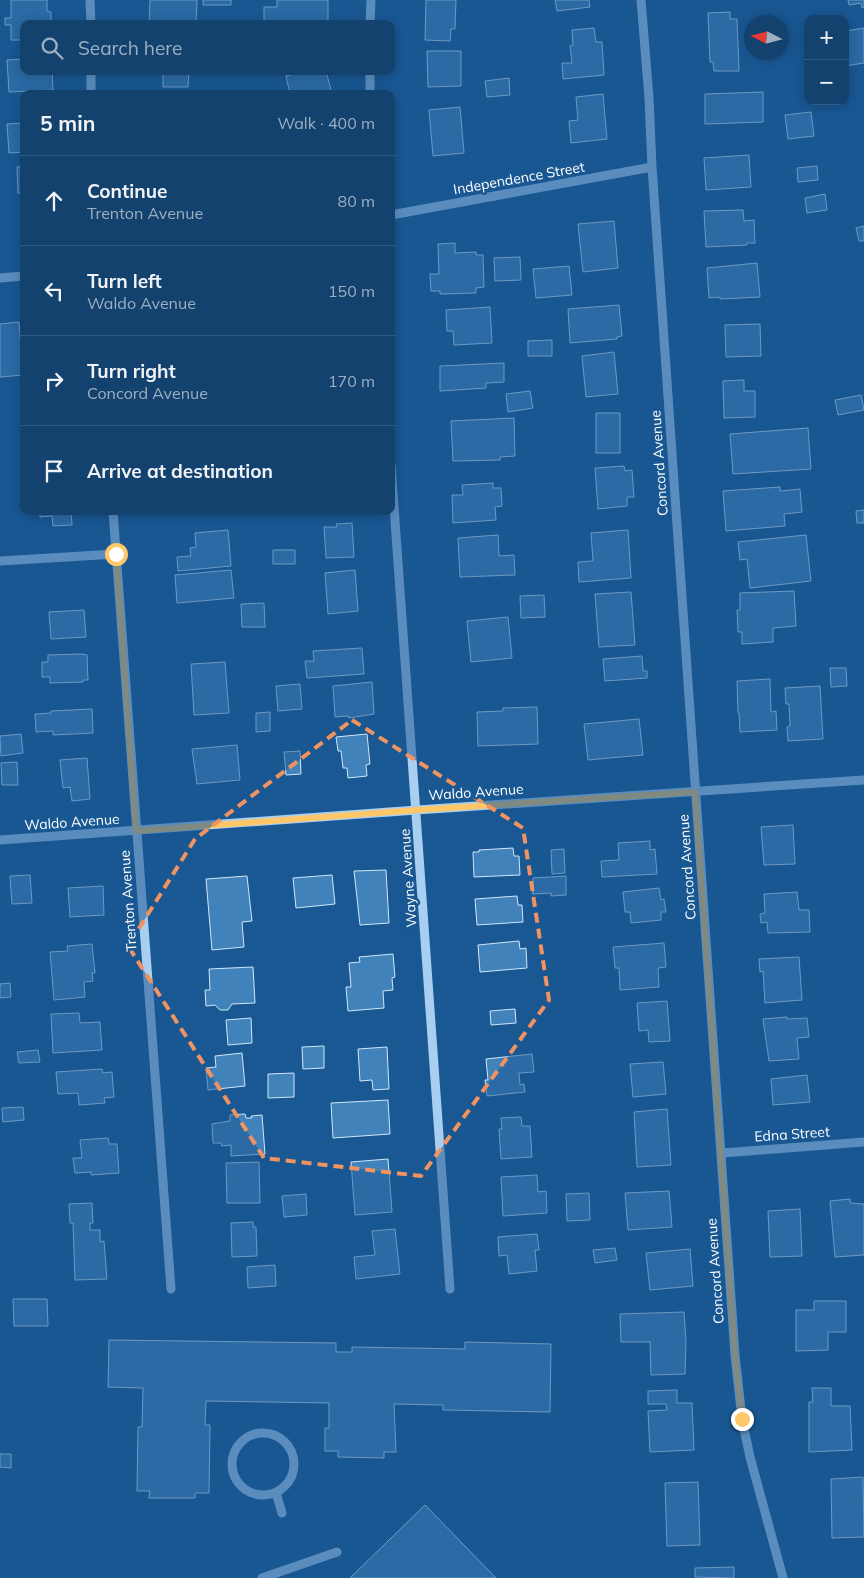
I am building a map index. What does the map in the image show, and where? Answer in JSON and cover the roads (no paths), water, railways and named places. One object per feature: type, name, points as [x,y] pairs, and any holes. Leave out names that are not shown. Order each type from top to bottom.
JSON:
[{"type":"street","points":[[90,0],[90,20]]},
{"type":"street","points":[[370,0],[370,20]]},
{"type":"street","name":"Concord Avenue","points":[[641,0],[735,1355],[742,1419],[754,1475],[783,1578]]},
{"type":"street","points":[[91,75],[91,90]]},
{"type":"street","points":[[370,75],[370,90]]},
{"type":"street","name":"Independence Street","points":[[395,214],[652,167]]},
{"type":"street","points":[[0,278],[20,276]]},
{"type":"street","name":"Trenton Avenue","points":[[113,515],[171,1289]]},
{"type":"street","name":"Wayne Avenue","points":[[395,515],[450,1289]]},
{"type":"street","points":[[0,561],[116,554]]},
{"type":"street","name":"Waldo Avenue","points":[[0,840],[864,780]]},
{"type":"street","name":"Edna Street","points":[[722,1153],[864,1142]]},
{"type":"street","points":[[262,1432],[282,1439],[294,1455],[293,1476],[287,1485],[276,1493],[259,1496],[249,1493],[241,1487],[235,1478],[232,1468],[234,1453],[243,1440],[252,1434],[262,1432]]},
{"type":"street","points":[[276,1493],[282,1512]]},
{"type":"street","points":[[262,1578],[337,1552]]}]
